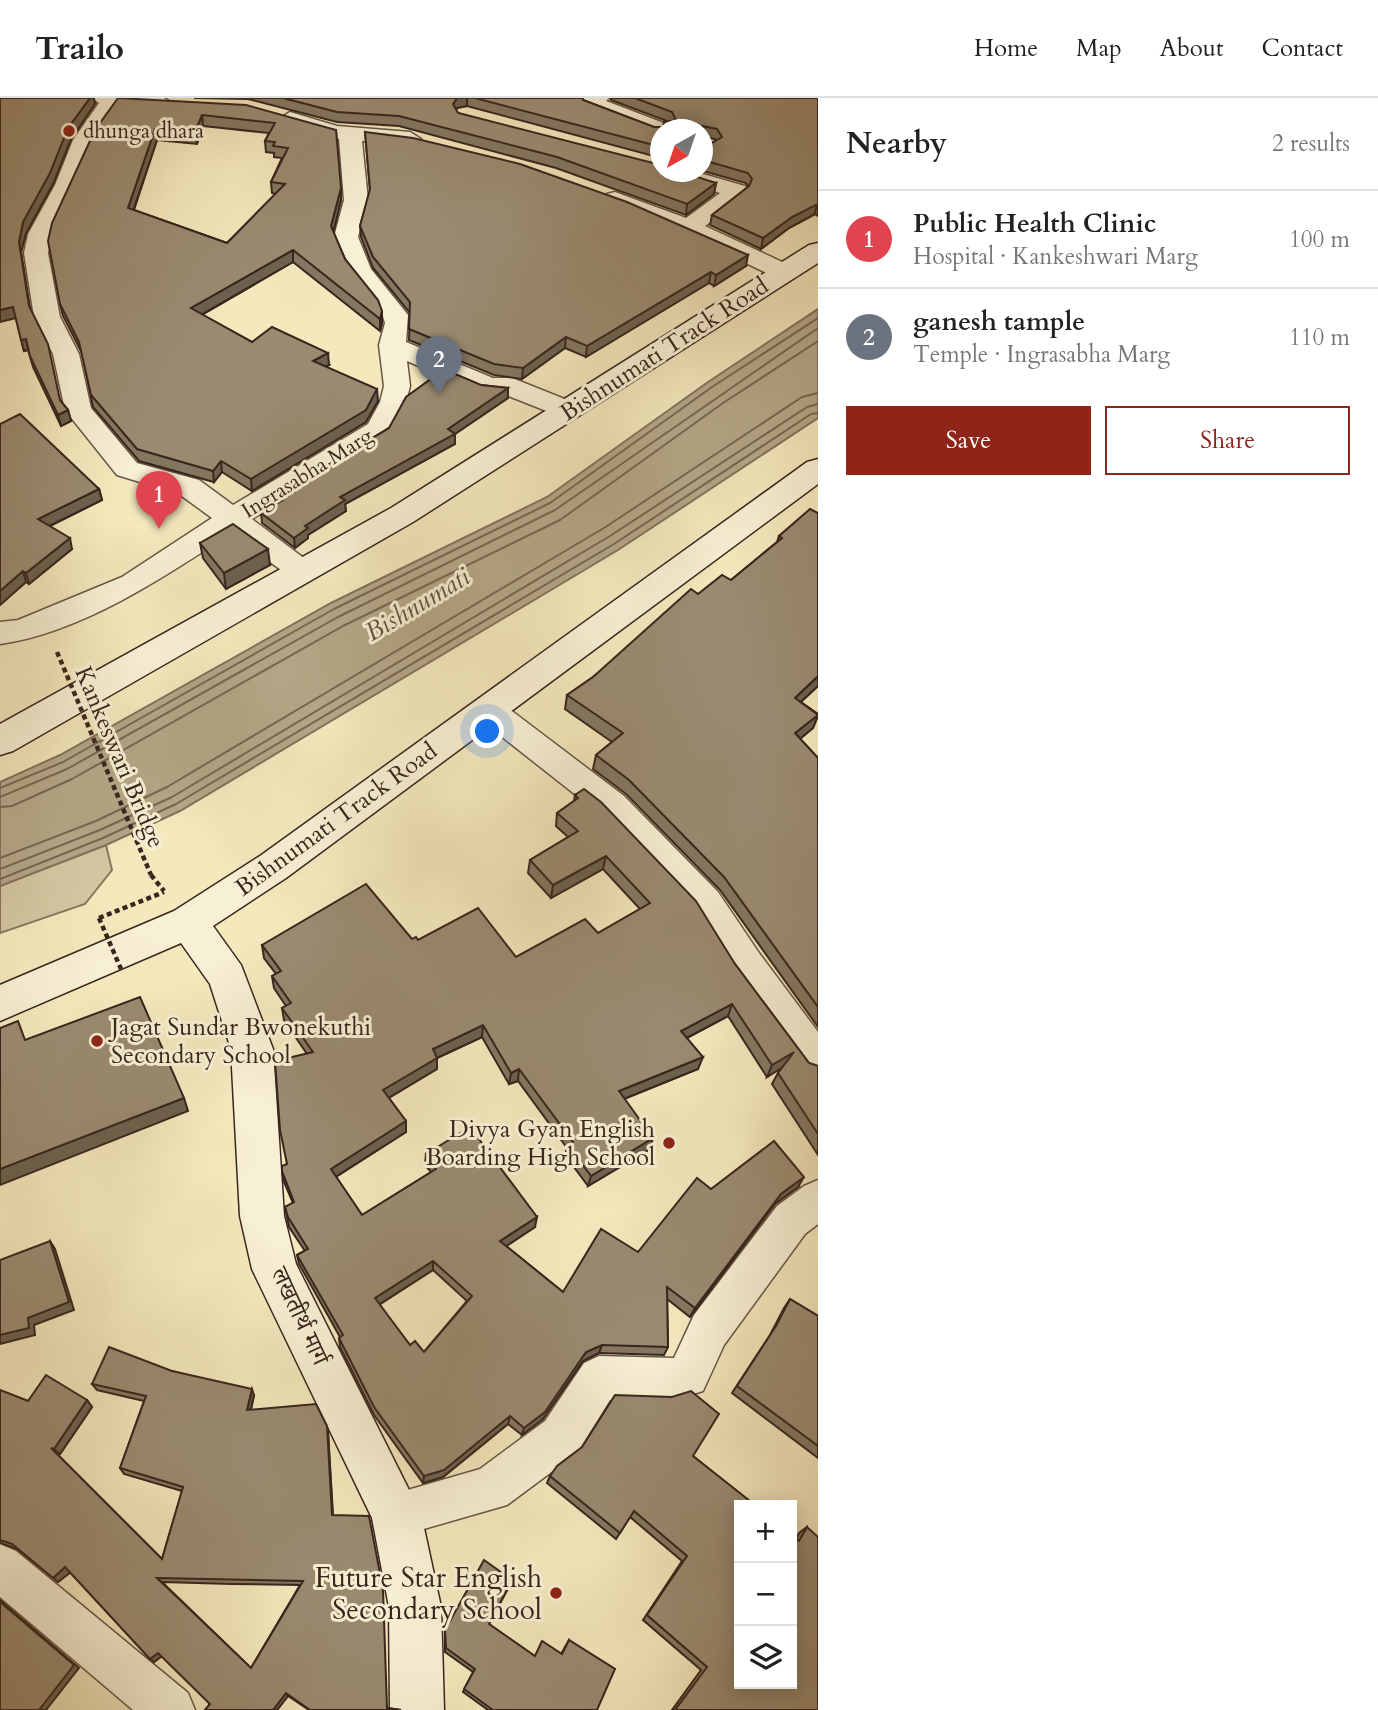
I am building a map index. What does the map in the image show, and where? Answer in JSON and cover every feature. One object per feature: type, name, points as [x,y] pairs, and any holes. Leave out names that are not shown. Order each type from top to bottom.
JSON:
[{"type":"main road","name":"Bishnumati Track Road","points":[[0,741],[402,515],[818,251]]},
{"type":"main road","name":"Bishnumati Track Road","points":[[0,1003],[176,907],[273,867],[684,564],[818,469]]},
{"type":"main road","name":"लखतीर्थ मार्ग","points":[[176,907],[227,977],[252,1049],[262,1216],[275,1269],[396,1514],[415,1607],[417,1710]]},
{"type":"street","points":[[598,98],[591,103],[650,126]]},
{"type":"street","points":[[180,104],[110,99],[84,140],[66,185],[40,234],[36,253],[47,317],[66,354],[78,410],[127,469],[189,486],[303,572]]},
{"type":"street","points":[[273,115],[336,132],[398,136],[437,145]]},
{"type":"street","name":"Ingrasabha Marg","points":[[0,633],[22,630],[132,584],[378,430],[394,402],[397,386],[392,345],[398,330],[395,310],[364,277],[346,237],[356,200],[356,175],[349,131]]},
{"type":"street","points":[[689,227],[737,191],[707,182]]},
{"type":"street","points":[[590,190],[689,227],[784,272]]},
{"type":"street","points":[[392,345],[491,387],[502,384],[568,410]]},
{"type":"street","points":[[489,710],[612,805],[706,902],[746,964],[818,1061]]},
{"type":"street","points":[[396,1514],[491,1489],[561,1437],[599,1378],[629,1377],[671,1383],[688,1376],[709,1330],[791,1220],[818,1199]]},
{"type":"street","points":[[0,1567],[171,1710]]},
{"type":"path","name":"Kankeswari Bridge","points":[[57,652],[151,875]]},
{"type":"path","points":[[121,969],[99,918],[176,907]]},
{"type":"shaded area","points":[[106,845],[112,870],[85,904],[0,933],[0,886]]},
{"type":"water","name":"Bishnumati","points":[[818,309],[818,418],[618,550],[180,811],[106,845],[0,886],[0,782],[60,755],[331,603],[547,497],[708,382]]},
{"type":"building","points":[[0,98],[90,98],[68,128],[50,173],[23,222],[19,242],[29,306],[48,344],[60,400],[68,410],[58,415],[30,356],[26,339],[21,340],[13,307],[0,310]]},
{"type":"building","points":[[118,98],[246,105],[336,130],[341,188],[331,226],[345,259],[378,300],[382,311],[380,319],[293,250],[191,308],[252,342],[272,327],[328,353],[313,361],[377,389],[366,410],[251,479],[221,461],[213,471],[137,449],[91,395],[79,342],[60,304],[48,241],[52,223],[95,130]],"holes":[[[202,115],[275,123],[265,141],[275,142],[273,146],[288,148],[271,182],[285,184],[227,243],[128,208],[155,129],[195,132]]]},
{"type":"building","points":[[283,98],[457,98],[453,104],[458,113],[650,162],[650,182],[716,183],[687,204],[557,157],[399,116],[337,112]]},
{"type":"building","points":[[475,98],[582,98],[650,125],[650,144]]},
{"type":"building","points":[[635,98],[818,98],[818,204],[792,217],[763,238],[712,215],[749,186],[752,179],[748,173],[713,163],[713,142],[722,137],[717,129],[713,128],[713,119],[676,119],[672,112]]},
{"type":"building","points":[[365,132],[413,138],[520,164],[627,202],[748,255],[716,275],[711,272],[587,346],[566,337],[523,368],[494,364],[409,329],[410,302],[373,257],[360,226],[370,189]]},
{"type":"building","points":[[434,365],[481,385],[508,388],[448,429],[455,434],[340,497],[345,500],[305,526],[308,528],[294,538],[261,513],[283,500],[277,496],[389,428],[406,397],[432,378]]},
{"type":"building","points":[[20,414],[99,489],[38,519],[70,538],[0,591],[0,424]]},
{"type":"building","points":[[810,509],[818,513],[818,676],[795,698],[818,715],[795,733],[818,758],[818,1007],[724,877],[629,780],[596,755],[623,733],[567,695],[593,677],[691,589],[698,594],[722,575],[731,580],[782,538],[779,536]]},
{"type":"building","points":[[233,524],[268,549],[224,573],[200,543]]},
{"type":"building","points":[[584,789],[601,802],[696,901],[735,964],[809,1063],[818,1066],[818,1134],[778,1073],[794,1052],[772,1065],[732,1004],[681,1031],[703,1057],[619,1091],[653,1138],[591,1176],[568,1145],[573,1142],[519,1069],[511,1073],[483,1025],[433,1049],[437,1058],[383,1090],[406,1121],[331,1169],[362,1215],[436,1169],[426,1154],[470,1127],[537,1217],[500,1241],[563,1292],[601,1229],[638,1252],[697,1178],[711,1189],[774,1141],[804,1177],[781,1194],[695,1308],[667,1287],[668,1347],[602,1345],[586,1352],[545,1412],[524,1428],[510,1416],[444,1470],[424,1476],[374,1407],[339,1338],[343,1335],[297,1255],[308,1249],[288,1217],[285,1207],[294,1202],[282,1171],[282,1166],[287,1164],[280,1130],[275,1061],[313,1052],[282,1008],[291,1003],[272,976],[281,971],[262,945],[366,884],[412,939],[416,937],[418,940],[478,908],[516,957],[585,919],[598,933],[650,903],[606,856],[553,885],[530,860],[578,831],[557,813],[578,798],[575,795]],"holes":[[[433,1261],[472,1296],[424,1352],[415,1341],[410,1345],[375,1298]]]},
{"type":"building","name":"Jagat Sundar Bwonekuthi Secondary School","points":[[140,997],[184,1098],[0,1169],[0,1028],[18,1021],[25,1040]]},
{"type":"building","points":[[50,1241],[69,1302],[28,1318],[29,1328],[0,1335],[0,1260]]},
{"type":"building","points":[[790,1299],[818,1316],[818,1446],[737,1386]]},
{"type":"building","points":[[109,1347],[172,1371],[252,1389],[247,1410],[316,1404],[327,1426],[332,1515],[369,1516],[383,1589],[387,1708],[401,1710],[310,1710],[286,1693],[273,1710],[205,1710],[210,1704],[158,1653],[150,1659],[65,1567],[53,1578],[12,1544],[0,1540],[0,1390],[28,1401],[46,1375],[87,1400],[54,1449],[51,1448],[162,1559],[183,1487],[120,1468],[146,1396],[92,1384]],"holes":[[[157,1578],[303,1581],[251,1668]]]},
{"type":"building","points":[[691,1391],[719,1414],[693,1456],[749,1500],[734,1500],[734,1689],[797,1689],[797,1539],[799,1541],[807,1527],[818,1537],[818,1710],[675,1710],[707,1667],[647,1615],[687,1556],[634,1511],[620,1533],[550,1476],[557,1466],[582,1447],[615,1395],[672,1397]]},
{"type":"building","points":[[484,1560],[512,1580],[489,1624],[535,1656],[542,1641],[562,1654],[569,1640],[615,1669],[597,1710],[493,1710],[464,1689],[475,1669],[446,1648],[445,1630]]},
{"type":"building","points":[[0,1602],[74,1665],[39,1710],[0,1710]]},
{"type":"place","name":"dhunga dhara","points":[[69,131]]},
{"type":"place","name":"ganesh tample","points":[[439,394]]},
{"type":"place","name":"Public Health Clinic","points":[[159,529]]},
{"type":"place","name":"Jagat Sundar Bwonekuthi Secondary School","points":[[97,1041]]},
{"type":"place","name":"Divya Gyan English Boarding High School","points":[[669,1143]]},
{"type":"place","name":"Future Star English Secondary School","points":[[556,1593]]}]
